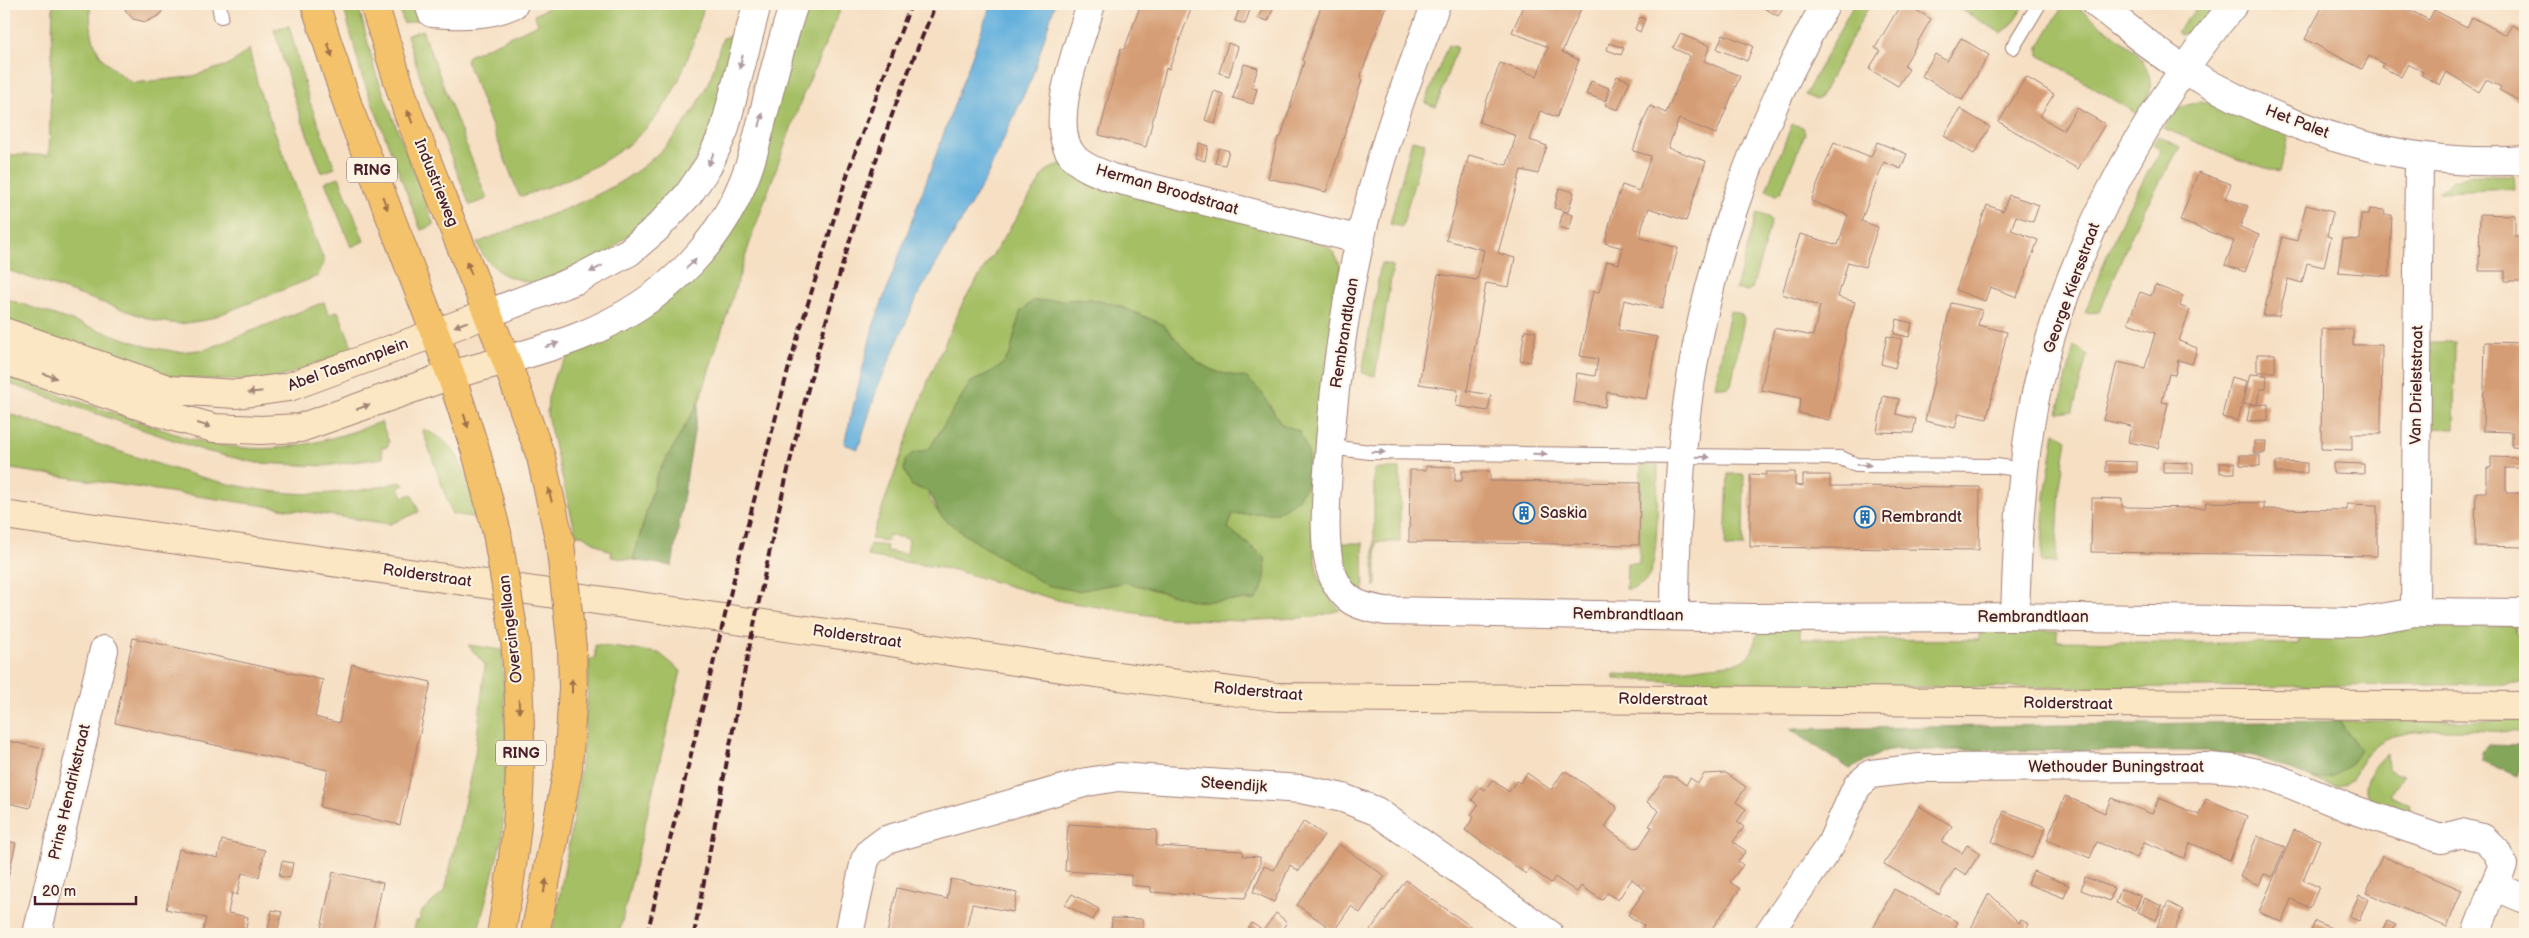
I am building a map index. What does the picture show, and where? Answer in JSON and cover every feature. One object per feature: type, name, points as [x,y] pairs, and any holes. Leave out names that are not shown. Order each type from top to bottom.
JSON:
[{"type":"main road","name":"RING","points":[[316,4],[349,109],[434,334]]},
{"type":"main road","name":"Industrieweg","points":[[374,4],[408,113],[506,360]]},
{"type":"main road","name":"Abel Tasmanplein","points":[[4,332],[170,390],[236,394],[289,388],[487,314]]},
{"type":"main road","name":"Overcingellaan","points":[[434,334],[451,375],[476,452],[497,533],[515,640],[521,743],[518,813],[501,934]]},
{"type":"main road","points":[[4,360],[174,417],[214,428],[261,430],[300,428],[451,375],[506,360]]},
{"type":"main road","name":"RING","points":[[506,360],[541,458],[560,543],[572,648],[573,688],[568,769],[535,934]]},
{"type":"main road","name":"Rolderstraat","points":[[4,515],[1088,672],[1276,697],[2525,706]]},
{"type":"street","points":[[430,8],[471,15],[502,10],[514,4]]},
{"type":"street","points":[[487,314],[576,280],[629,252],[658,228],[688,195],[708,166],[724,131],[757,4]]},
{"type":"street","points":[[506,360],[578,337],[617,319],[644,304],[666,287],[700,255],[718,231],[744,178],[755,148],[770,82],[794,4]]},
{"type":"street","name":"Herman Broodstraat","points":[[1092,4],[1063,103],[1063,131],[1072,156],[1087,168],[1112,178],[1361,240]]},
{"type":"street","name":"Rembrandtlaan","points":[[1436,4],[1391,126],[1361,240],[1343,339],[1329,447],[1326,491],[1328,561],[1333,578],[1344,594],[1360,606],[1386,611],[1675,615],[1752,618],[2015,616],[2360,622],[2415,612],[2525,613]]},
{"type":"street","points":[[1675,615],[1675,554],[1682,456],[1696,358],[1728,224],[1756,150],[1798,55],[1826,4]]},
{"type":"street","name":"Het Palet","points":[[2097,4],[2184,69],[2222,90],[2303,126],[2376,148],[2419,158],[2504,162],[2525,160]]},
{"type":"street","name":"George Kiersstraat","points":[[2015,616],[2030,424],[2057,319],[2082,254],[2116,179],[2184,69],[2234,4]]},
{"type":"street","name":"Van Drielststraat","points":[[2415,612],[2419,158]]},
{"type":"street","name":"Prins Hendrikstraat","points":[[36,934],[104,650]]},
{"type":"street","name":"Wethouder Buningstraat","points":[[1768,934],[1831,844],[1857,786],[1871,774],[1920,768],[2208,767],[2244,770],[2273,777],[2348,808],[2441,839],[2462,833],[2483,838],[2496,851],[2503,865],[2476,934]]},
{"type":"street","name":"Steendijk","points":[[849,934],[865,860],[870,852],[886,840],[1102,778],[1118,777],[1301,789],[1342,798],[1376,811],[1549,934]]},
{"type":"street","points":[[2494,886],[2525,899]]},
{"type":"lane","points":[[2013,47],[2039,4]]},
{"type":"lane","points":[[1329,447],[1370,452],[1841,458],[1856,465],[1996,466],[2025,470]]},
{"type":"green space","points":[[53,4],[90,4],[92,31],[98,51],[111,67],[133,83],[190,77],[231,64],[249,49],[259,90],[323,258],[324,262],[318,276],[206,320],[180,324],[156,321],[4,269],[4,155],[49,155]]},
{"type":"green space","points":[[343,4],[358,4],[375,71],[434,225],[421,230],[362,76]]},
{"type":"green space","points":[[398,4],[415,4],[419,20],[404,24]]},
{"type":"green space","points":[[556,4],[705,4],[678,82],[659,113],[644,130],[627,146],[608,159],[566,180],[522,196],[519,195],[466,60],[468,56],[538,24],[534,15]]},
{"type":"green space","points":[[804,4],[843,4],[803,95],[753,233],[699,402],[657,475],[633,560],[611,557],[612,553],[582,535],[576,535],[547,415],[548,398],[555,374],[573,351],[687,285],[711,260]]},
{"type":"green space","points":[[1854,4],[1870,4],[1820,98],[1816,100],[1805,95]]},
{"type":"green space","points":[[1952,4],[2025,4],[2011,26],[2001,33]]},
{"type":"green space","points":[[2064,4],[2073,4],[2135,51],[2141,59],[2149,75],[2150,90],[2140,116],[2039,55],[2039,46]]},
{"type":"green space","points":[[2200,4],[2220,4],[2199,28],[2180,35],[2177,32]]},
{"type":"green space","points":[[289,26],[309,100],[335,168],[322,173],[297,107],[274,29]]},
{"type":"green space","points":[[422,30],[487,199],[470,205],[424,89],[407,35]]},
{"type":"green space","points":[[736,35],[708,140],[673,196],[607,254],[536,283],[504,275],[484,257],[477,243],[597,195],[624,180],[649,162],[672,139],[696,107],[712,74],[723,38]]},
{"type":"green space","points":[[1448,45],[1457,47],[1436,107],[1425,103]]},
{"type":"green space","points":[[2200,102],[2221,105],[2289,136],[2279,172],[2237,159],[2163,128],[2169,118],[2178,110]]},
{"type":"green space","points":[[1792,124],[1803,127],[1805,133],[1781,192],[1776,195],[1766,190]]},
{"type":"green space","points":[[2158,136],[2180,147],[2137,222],[2100,312],[2085,313],[2118,230],[2138,190],[2161,151],[2153,145]]},
{"type":"green space","points":[[1412,140],[1425,143],[1402,227],[1390,224]]},
{"type":"green space","points":[[1060,164],[1325,245],[1334,253],[1341,267],[1313,531],[1314,553],[1321,583],[1340,610],[1315,617],[1242,621],[1166,618],[1061,601],[954,570],[867,556],[870,544],[887,546],[886,551],[907,554],[909,539],[888,535],[887,541],[871,539],[928,381],[963,302],[1046,171]],"holes":[[[1090,299],[1119,306],[1161,324],[1199,363],[1217,372],[1247,379],[1262,393],[1281,424],[1299,432],[1277,513],[1233,514],[1228,528],[1265,558],[1256,600],[1196,601],[1125,582],[1077,591],[1006,559],[965,535],[940,515],[930,500],[922,452],[929,450],[970,383],[1001,367],[1010,354],[1020,313],[1033,301]]]},
{"type":"green space","points":[[2470,175],[2513,175],[2514,189],[2439,192],[2452,181]]},
{"type":"green space","points":[[339,177],[364,241],[351,247],[325,182]]},
{"type":"green space","points":[[1757,213],[1769,217],[1771,222],[1752,289],[1748,292],[1736,289]]},
{"type":"green space","points":[[1381,263],[1393,266],[1375,376],[1362,373]]},
{"type":"green space","points":[[4,298],[149,347],[179,352],[207,349],[324,302],[329,315],[338,311],[354,351],[267,382],[158,377],[4,324]]},
{"type":"green space","points":[[1090,299],[1119,306],[1162,324],[1199,363],[1217,372],[1247,378],[1262,393],[1281,424],[1299,431],[1308,452],[1309,481],[1297,500],[1277,513],[1233,514],[1228,528],[1265,558],[1265,580],[1256,600],[1196,601],[1125,582],[1077,591],[1046,585],[965,535],[940,515],[929,492],[912,486],[904,470],[905,461],[911,454],[929,449],[970,383],[1000,367],[1010,354],[1020,312],[1033,301]]},
{"type":"green space","points":[[1730,311],[1741,314],[1744,319],[1731,385],[1727,388],[1715,386]]},
{"type":"green space","points":[[2430,342],[2455,342],[2454,429],[2429,428]]},
{"type":"green space","points":[[2074,346],[2087,355],[2073,411],[2058,413]]},
{"type":"green space","points":[[4,376],[187,438],[214,444],[263,449],[286,447],[331,438],[381,422],[389,442],[387,447],[381,448],[383,458],[325,466],[257,463],[205,451],[4,382]]},
{"type":"green space","points":[[699,402],[672,566],[633,560],[657,475]]},
{"type":"green space","points":[[4,412],[161,465],[228,484],[260,490],[327,493],[362,490],[399,482],[405,485],[399,487],[403,497],[412,494],[419,512],[390,524],[4,468]]},
{"type":"green space","points":[[422,429],[436,435],[447,443],[455,453],[467,477],[478,518],[452,514]]},
{"type":"green space","points":[[2055,432],[2067,439],[2060,486],[2056,563],[2041,562],[2045,497]]},
{"type":"green space","points":[[1641,465],[1658,465],[1655,551],[1653,564],[1646,580],[1638,587],[1626,589],[1627,563],[1639,563]]},
{"type":"green space","points":[[1374,469],[1400,469],[1400,542],[1376,542],[1376,586],[1374,586]]},
{"type":"green space","points":[[1728,474],[1744,474],[1743,547],[1725,547]]},
{"type":"green space","points":[[1339,543],[1363,543],[1364,595],[1345,577]]},
{"type":"green space","points":[[2410,626],[2515,626],[2516,636],[2525,636],[2525,684],[1956,687],[1842,686],[1614,679],[1614,674],[1637,675],[1737,663],[1744,660],[1751,652],[1761,629],[1800,628],[1800,639],[1979,640],[1980,629],[2057,631],[2057,641],[2299,644],[2300,633]]},
{"type":"green space","points":[[468,645],[502,650],[507,746],[502,839],[477,934],[413,934],[416,921],[419,921],[422,911],[445,891],[475,755],[485,665]]},
{"type":"green space","points":[[595,645],[659,653],[681,671],[619,934],[552,934],[581,763],[588,694],[589,659],[595,659]]},
{"type":"green space","points":[[2525,720],[2525,732],[2429,731],[2413,732],[2389,738],[2380,742],[2369,751],[2355,775],[2342,785],[2329,785],[2307,776],[2322,780],[2350,765],[2360,750],[2339,721]]},
{"type":"green space","points":[[2339,721],[2360,750],[2348,765],[2337,774],[2325,778],[2314,778],[2259,758],[2209,751],[1887,750],[1850,769],[1790,729]]},
{"type":"green space","points":[[2486,745],[2525,746],[2525,764],[2521,764],[2517,776],[2482,761],[2481,752]]},
{"type":"green space","points":[[2387,754],[2388,769],[2397,774],[2404,774],[2390,795],[2410,805],[2406,816],[2377,805],[2366,791],[2368,777]]},
{"type":"water","points":[[991,4],[1055,4],[1032,77],[985,180],[917,297],[877,389],[858,449],[844,444],[873,327]]},
{"type":"building","points":[[123,4],[165,4],[160,15],[146,22],[133,19]]},
{"type":"building","points":[[1141,4],[1193,4],[1169,69],[1166,68],[1146,147],[1099,135],[1121,48],[1124,50]]},
{"type":"building","points":[[1241,4],[1252,4],[1245,24],[1235,21]]},
{"type":"building","points":[[1264,4],[1275,4],[1268,21],[1258,18]]},
{"type":"building","points":[[1322,4],[1389,4],[1385,8],[1360,78],[1362,80],[1326,192],[1268,178],[1278,138],[1281,137],[1304,62],[1302,60]]},
{"type":"building","points":[[1524,4],[1583,4],[1562,52],[1579,60],[1557,117],[1540,111],[1530,140],[1547,146],[1538,174],[1521,170],[1498,253],[1515,258],[1509,287],[1486,283],[1467,391],[1491,395],[1488,411],[1456,406],[1458,390],[1419,384],[1438,274],[1477,280],[1484,250],[1446,240],[1469,155],[1507,165],[1516,136],[1479,122],[1500,63],[1537,76],[1548,47],[1512,32]]},
{"type":"building","points":[[1757,4],[1786,4],[1778,16]]},
{"type":"building","points":[[1901,4],[1906,4],[1931,19],[1904,66],[1909,69],[1898,86],[1869,69],[1880,51],[1875,48]]},
{"type":"building","points":[[2324,4],[2398,4],[2429,20],[2434,10],[2467,27],[2472,17],[2506,35],[2512,25],[2525,32],[2525,86],[2518,100],[2499,90],[2501,87],[2486,80],[2479,92],[2447,72],[2440,85],[2421,75],[2423,72],[2408,64],[2401,77],[2382,67],[2384,64],[2369,56],[2362,69],[2305,39]]},
{"type":"building","points":[[1640,17],[1645,19],[1640,32],[1635,29]]},
{"type":"building","points":[[1680,34],[1710,46],[1704,61],[1740,76],[1716,134],[1679,119],[1673,134],[1668,148],[1706,161],[1686,221],[1649,208],[1643,223],[1640,238],[1678,248],[1662,309],[1624,300],[1621,314],[1618,330],[1657,337],[1646,399],[1607,392],[1605,407],[1573,402],[1577,373],[1595,376],[1598,359],[1580,356],[1593,291],[1599,292],[1607,261],[1619,264],[1623,248],[1605,243],[1612,214],[1622,185],[1639,191],[1651,156],[1633,151],[1650,106],[1666,113],[1690,56],[1673,48]]},
{"type":"building","points":[[1723,34],[1753,46],[1747,61],[1717,49]]},
{"type":"building","points":[[1961,38],[1989,55],[1962,100],[1922,76],[1935,54],[1947,61]]},
{"type":"building","points":[[1228,43],[1238,47],[1229,76],[1219,73]]},
{"type":"building","points":[[1609,43],[1624,48],[1621,55],[1607,50]]},
{"type":"building","points":[[1244,64],[1258,68],[1252,87],[1257,89],[1253,104],[1233,98]]},
{"type":"building","points":[[1617,76],[1630,81],[1618,110],[1605,105]]},
{"type":"building","points":[[2026,77],[2054,94],[2040,116],[2052,124],[2063,130],[2077,108],[2105,124],[2078,169],[1999,122]]},
{"type":"building","points":[[1591,81],[1609,88],[1605,101],[1586,94]]},
{"type":"building","points":[[1214,91],[1223,94],[1215,124],[1205,120]]},
{"type":"building","points":[[1960,109],[1990,127],[1974,154],[1944,136]]},
{"type":"building","points":[[1834,142],[1871,157],[1877,142],[1907,154],[1901,169],[1884,162],[1861,221],[1878,227],[1865,267],[1848,262],[1838,297],[1855,302],[1847,328],[1829,420],[1798,413],[1801,398],[1761,390],[1774,328],[1813,336],[1820,306],[1782,294],[1800,234],[1838,245],[1848,215],[1811,201]]},
{"type":"building","points":[[1199,143],[1208,146],[1205,161],[1195,158]]},
{"type":"building","points":[[1219,148],[1229,151],[1225,165],[1215,163]]},
{"type":"building","points":[[2198,172],[2231,184],[2225,198],[2248,206],[2240,227],[2259,235],[2245,272],[2225,265],[2234,241],[2180,221]]},
{"type":"building","points":[[1559,188],[1574,192],[1568,212],[1554,208]]},
{"type":"building","points":[[2009,195],[2039,205],[2033,222],[2016,216],[2011,230],[2038,240],[2017,297],[1990,287],[1985,301],[1956,290],[1987,205],[2003,211]]},
{"type":"building","points":[[2306,205],[2333,212],[2327,236],[2331,237],[2324,267],[2307,263],[2302,283],[2288,279],[2279,316],[2263,316],[2282,237],[2297,241]]},
{"type":"building","points":[[2370,209],[2385,210],[2384,215],[2392,215],[2389,276],[2338,272],[2343,239],[2360,240],[2361,214],[2369,214]]},
{"type":"building","points":[[1563,212],[1573,215],[1569,230],[1559,227]]},
{"type":"building","points":[[2480,214],[2515,215],[2515,236],[2525,236],[2525,281],[2505,281],[2505,271],[2479,271]]},
{"type":"building","points":[[2155,285],[2183,296],[2180,306],[2190,310],[2179,341],[2197,348],[2192,364],[2178,360],[2175,375],[2169,374],[2162,402],[2168,403],[2158,448],[2128,442],[2131,426],[2103,420],[2117,362],[2145,368],[2155,333],[2128,323],[2140,292],[2151,296]]},
{"type":"building","points":[[1951,303],[1982,310],[1978,325],[2007,332],[1987,419],[1959,413],[1955,428],[1925,421]]},
{"type":"building","points":[[1897,319],[1912,323],[1909,337],[1894,334]]},
{"type":"building","points":[[2322,329],[2353,329],[2353,345],[2382,345],[2381,434],[2352,434],[2352,450],[2321,449]]},
{"type":"building","points":[[1525,330],[1536,332],[1530,362],[1520,360]]},
{"type":"building","points":[[1887,336],[1902,339],[1895,368],[1881,364]]},
{"type":"building","points":[[2485,342],[2525,343],[2525,448],[2512,447],[2512,432],[2483,431]]},
{"type":"building","points":[[2257,354],[2275,354],[2275,372],[2257,372]]},
{"type":"building","points":[[2250,374],[2267,375],[2266,389],[2260,389],[2257,404],[2243,404]]},
{"type":"building","points":[[2231,377],[2247,381],[2238,421],[2222,417]]},
{"type":"building","points":[[1883,396],[1899,399],[1896,414],[1916,419],[1913,433],[1877,432]]},
{"type":"building","points":[[2268,404],[2268,420],[2247,421],[2250,405]]},
{"type":"building","points":[[2254,441],[2266,441],[2265,453],[2254,453]]},
{"type":"building","points":[[2240,455],[2260,455],[2260,466],[2240,465]]},
{"type":"building","points":[[2491,457],[2521,458],[2521,468],[2506,468],[2506,493],[2525,493],[2525,547],[2475,546],[2476,492],[2487,492],[2487,468],[2491,468]]},
{"type":"building","points":[[2106,461],[2137,462],[2137,472],[2106,472]]},
{"type":"building","points":[[2163,462],[2193,463],[2193,473],[2163,473]]},
{"type":"building","points":[[2276,462],[2307,463],[2307,473],[2276,473]]},
{"type":"building","points":[[2220,463],[2235,463],[2235,473],[2220,473]]},
{"type":"building","points":[[2333,463],[2364,464],[2364,474],[2333,473]]},
{"type":"building","name":"Saskia","points":[[1426,466],[1455,467],[1455,481],[1462,481],[1462,471],[1490,471],[1490,481],[1640,483],[1639,545],[1409,542],[1410,470],[1426,470]]},
{"type":"building","name":"Rembrandt","points":[[1766,472],[1795,472],[1795,485],[1803,486],[1803,475],[1830,475],[1830,486],[1980,487],[1979,550],[1750,547],[1750,474],[1766,475]]},
{"type":"building","points":[[2092,498],[2122,499],[2122,507],[2205,508],[2206,502],[2264,503],[2264,509],[2347,510],[2347,504],[2377,505],[2377,556],[2091,552]]},
{"type":"building","points":[[133,638],[323,680],[315,717],[339,723],[352,664],[431,682],[400,825],[320,807],[328,770],[115,723]]},
{"type":"building","points":[[4,740],[44,749],[30,808],[4,802]]},
{"type":"building","points":[[1563,772],[1567,772],[1616,806],[1617,809],[1605,827],[1633,848],[1639,847],[1652,827],[1649,826],[1659,811],[1647,802],[1665,777],[1675,777],[1686,785],[1690,778],[1698,783],[1704,774],[1726,773],[1746,787],[1736,802],[1746,809],[1737,822],[1744,827],[1733,842],[1746,851],[1738,861],[1743,865],[1730,882],[1740,889],[1708,934],[1648,934],[1641,930],[1644,926],[1628,915],[1645,890],[1632,879],[1618,900],[1607,893],[1602,900],[1581,886],[1577,892],[1555,877],[1551,883],[1530,868],[1526,874],[1465,830],[1474,817],[1471,815],[1478,805],[1472,800],[1481,787],[1485,790],[1492,780],[1509,792],[1516,781],[1520,783],[1527,773],[1551,790]]},
{"type":"building","points":[[2065,796],[2105,813],[2111,798],[2152,814],[2159,798],[2199,815],[2206,799],[2247,816],[2230,860],[2190,843],[2184,858],[2144,842],[2137,858],[2097,842],[2090,858],[2047,840]]},
{"type":"building","points":[[1919,806],[1952,826],[1942,842],[1962,853],[1967,845],[1980,853],[1966,875],[1955,868],[1939,895],[1884,864]]},
{"type":"building","points":[[2004,811],[2046,827],[2032,858],[1992,842]]},
{"type":"building","points":[[1304,821],[1324,835],[1299,871],[1290,865],[1274,902],[1253,892],[1264,866],[1274,870]]},
{"type":"building","points":[[1068,824],[1157,830],[1156,846],[1243,851],[1243,856],[1260,857],[1260,865],[1245,898],[1151,892],[1151,887],[1131,885],[1131,875],[1065,871]]},
{"type":"building","points":[[2294,830],[2320,840],[2303,880],[2319,887],[2310,908],[2291,899],[2282,922],[2259,912]]},
{"type":"building","points":[[2257,836],[2285,847],[2272,877],[2264,874],[2259,885],[2240,877]]},
{"type":"building","points":[[4,840],[16,843],[5,890],[4,889]]},
{"type":"building","points":[[222,840],[265,850],[259,877],[242,873],[237,895],[232,893],[228,913],[248,917],[245,934],[202,934],[206,918],[166,909],[179,849],[218,858]]},
{"type":"building","points":[[1338,844],[1385,876],[1360,913],[1351,906],[1334,931],[1297,905]]},
{"type":"building","points":[[2382,856],[2462,890],[2447,927],[2366,893]]},
{"type":"building","points":[[282,861],[293,863],[290,878],[279,876]]},
{"type":"building","points":[[2033,871],[2069,885],[2064,898],[2028,884]]},
{"type":"building","points":[[333,872],[383,883],[372,934],[320,934]]},
{"type":"building","points":[[2085,877],[2114,888],[2110,901],[2081,890]]},
{"type":"building","points":[[951,879],[1017,893],[1013,912],[972,904],[965,934],[887,934],[897,888],[947,899]]},
{"type":"building","points":[[1406,880],[1482,934],[1372,934],[1369,932]]},
{"type":"building","points":[[1894,889],[1958,922],[1952,934],[1870,934]]},
{"type":"building","points":[[2121,889],[2141,896],[2135,910],[2116,903]]},
{"type":"building","points":[[1989,893],[2019,923],[2021,920],[2029,924],[2024,934],[2016,930],[2014,934],[1968,934]]},
{"type":"building","points":[[1072,894],[1099,909],[1093,920],[1065,905]]},
{"type":"building","points":[[2359,895],[2368,899],[2359,921],[2349,917]]},
{"type":"building","points":[[2144,898],[2162,906],[2156,920],[2138,912]]},
{"type":"building","points":[[2168,902],[2183,910],[2173,934],[2157,927]]},
{"type":"building","points":[[272,910],[282,912],[277,934],[267,934]]},
{"type":"building","points":[[1276,913],[1287,922],[1279,934],[1249,934],[1246,932],[1252,923],[1263,931]]},
{"type":"building","points":[[1112,918],[1143,919],[1143,933],[1111,931]]},
{"type":"building","points":[[2315,921],[2345,934],[2310,934]]},
{"type":"building","points":[[2387,921],[2396,925],[2391,934],[2383,930]]},
{"type":"railway","points":[[647,934],[741,550],[791,359],[850,166],[911,4]]},
{"type":"railway","points":[[694,934],[763,580],[819,346],[853,230],[892,116],[936,4]]},
{"type":"place","name":"Saskia","points":[[1524,513]]},
{"type":"place","name":"Rembrandt","points":[[1865,517]]}]
